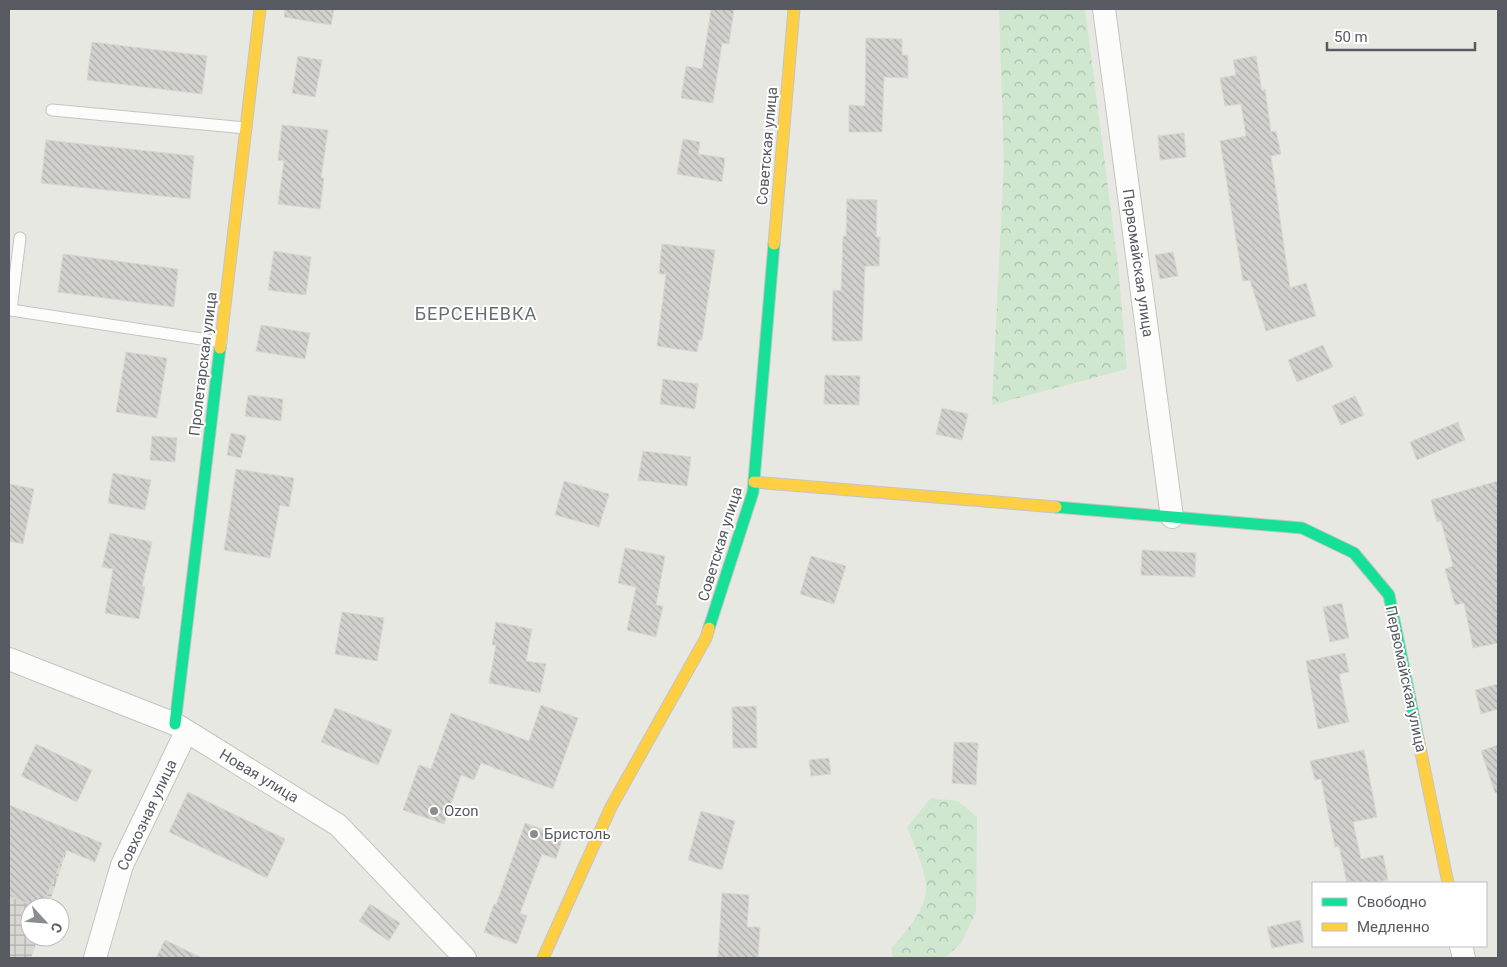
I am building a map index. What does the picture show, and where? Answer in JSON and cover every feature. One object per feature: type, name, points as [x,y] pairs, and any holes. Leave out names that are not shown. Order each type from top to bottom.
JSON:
[{"type":"street","name":"Пролетарская улица","points":[[181,728],[221,342],[260,9]]},
{"type":"street","name":"Советская улица","points":[[543,958],[611,807],[706,638],[753,492],[794,9]]},
{"type":"street","name":"Первомайская улица","points":[[1104,9],[1172,517]]},
{"type":"street","name":"Первомайская улица","points":[[754,482],[1302,528],[1354,553],[1389,595],[1448,882]]},
{"type":"street","name":"Новая улица","points":[[9,659],[181,728],[338,825],[465,958]]},
{"type":"street","name":"Совхозная улица","points":[[95,958],[122,865],[181,728]]},
{"type":"lane","points":[[52,110],[246,128]]},
{"type":"lane","points":[[20,238],[11,310],[221,342]]},
{"type":"shaded area","points":[[9,805],[73,832],[51,897],[20,897],[20,947],[35,947],[31,958],[9,958]]},
{"type":"green space","points":[[999,9],[1085,9],[1118,265],[1127,369],[992,405],[1004,162]]},
{"type":"green space","points":[[931,798],[958,801],[977,817],[976,912],[961,943],[945,958],[893,958],[891,949],[913,922],[925,898],[926,883],[924,875],[907,827]]},
{"type":"building","points":[[285,9],[334,9],[331,25],[284,17]]},
{"type":"building","points":[[711,9],[734,9],[729,44],[722,43],[713,103],[681,98],[686,66],[702,69]]},
{"type":"building","points":[[866,38],[902,39],[902,55],[908,55],[908,78],[884,77],[882,132],[849,132],[849,105],[865,106]]},
{"type":"building","points":[[92,42],[207,56],[202,94],[87,80]]},
{"type":"building","points":[[298,56],[322,60],[315,97],[292,93]]},
{"type":"building","points":[[1256,56],[1262,91],[1265,89],[1271,132],[1276,131],[1281,154],[1271,156],[1290,288],[1306,283],[1316,316],[1266,331],[1250,280],[1243,281],[1220,141],[1246,136],[1241,104],[1225,106],[1220,78],[1236,75],[1233,60]]},
{"type":"building","points":[[282,125],[328,130],[321,178],[324,178],[320,209],[278,204],[284,161],[278,160]]},
{"type":"building","points":[[1184,133],[1186,157],[1160,160],[1158,136]]},
{"type":"building","points":[[683,139],[700,142],[698,154],[725,158],[722,182],[677,174]]},
{"type":"building","points":[[46,140],[194,156],[190,199],[41,183]]},
{"type":"building","points":[[847,199],[877,200],[876,237],[880,237],[879,266],[865,266],[862,341],[832,341],[833,290],[841,291],[843,236],[846,236]]},
{"type":"building","points":[[662,244],[715,250],[702,340],[699,340],[697,352],[657,346],[666,274],[659,274]]},
{"type":"building","points":[[274,251],[311,257],[306,295],[268,290]]},
{"type":"building","points":[[1173,252],[1178,276],[1160,279],[1155,255]]},
{"type":"building","points":[[63,254],[178,269],[174,307],[58,292]]},
{"type":"building","points":[[261,325],[310,333],[305,359],[256,351]]},
{"type":"building","points":[[1323,345],[1333,367],[1297,382],[1288,360]]},
{"type":"building","points":[[126,352],[167,358],[157,418],[116,412]]},
{"type":"building","points":[[825,375],[860,376],[859,405],[824,404]]},
{"type":"building","points":[[663,379],[698,384],[695,409],[660,404]]},
{"type":"building","points":[[248,395],[283,399],[281,421],[245,416]]},
{"type":"building","points":[[1355,396],[1364,415],[1341,425],[1332,406]]},
{"type":"building","points":[[942,408],[968,414],[962,440],[936,434]]},
{"type":"building","points":[[1458,422],[1465,440],[1417,460],[1410,442]]},
{"type":"building","points":[[231,433],[246,436],[241,458],[227,455]]},
{"type":"building","points":[[152,436],[177,438],[175,462],[150,460]]},
{"type":"building","points":[[643,451],[691,457],[687,486],[638,480]]},
{"type":"building","points":[[236,469],[294,478],[289,507],[280,505],[270,558],[224,550]]},
{"type":"building","points":[[113,473],[151,480],[145,510],[108,503]]},
{"type":"building","points":[[564,481],[609,494],[599,527],[555,515]]},
{"type":"building","points":[[1498,481],[1498,643],[1473,648],[1464,603],[1455,605],[1445,569],[1453,566],[1441,521],[1437,522],[1431,500]]},
{"type":"building","points":[[9,484],[34,489],[23,544],[9,541]]},
{"type":"building","points":[[110,533],[152,542],[142,586],[145,587],[139,619],[105,613],[113,569],[102,567]]},
{"type":"building","points":[[625,548],[665,556],[656,605],[663,606],[656,637],[627,630],[636,587],[618,583]]},
{"type":"building","points":[[1142,550],[1196,553],[1195,577],[1141,575]]},
{"type":"building","points":[[811,556],[846,566],[834,604],[800,594]]},
{"type":"building","points":[[1342,603],[1349,638],[1330,642],[1323,607]]},
{"type":"building","points":[[342,612],[384,618],[377,661],[335,654]]},
{"type":"building","points":[[496,622],[532,629],[526,661],[546,664],[540,693],[489,683],[496,645],[492,645]]},
{"type":"building","points":[[1345,653],[1349,672],[1339,674],[1349,722],[1318,729],[1306,661]]},
{"type":"building","points":[[1498,684],[1498,709],[1481,714],[1475,690]]},
{"type":"building","points":[[541,705],[578,718],[553,789],[481,763],[474,780],[461,775],[444,824],[403,810],[419,765],[431,769],[451,713],[529,741]]},
{"type":"building","points":[[756,706],[757,748],[733,748],[732,707]]},
{"type":"building","points":[[335,708],[392,730],[378,765],[321,742]]},
{"type":"building","points":[[954,742],[978,743],[976,785],[952,783]]},
{"type":"building","points":[[36,744],[92,770],[77,802],[21,776]]},
{"type":"building","points":[[1498,745],[1498,792],[1495,793],[1481,751]]},
{"type":"building","points":[[1364,750],[1377,817],[1353,822],[1361,859],[1383,855],[1388,880],[1347,882],[1339,846],[1335,847],[1321,779],[1315,780],[1310,761]]},
{"type":"building","points":[[829,758],[831,774],[811,776],[809,760]]},
{"type":"building","points":[[188,792],[285,839],[267,878],[169,832]]},
{"type":"building","points":[[9,805],[102,843],[95,862],[66,850],[46,897],[20,897],[20,901],[9,896]]},
{"type":"building","points":[[701,811],[735,821],[722,870],[688,860]]},
{"type":"building","points":[[525,823],[563,837],[556,859],[542,854],[520,913],[527,916],[517,944],[484,932],[494,904],[496,905]]},
{"type":"building","points":[[722,893],[749,895],[747,927],[760,927],[758,958],[718,958]]},
{"type":"building","points":[[370,904],[400,923],[389,941],[359,921]]},
{"type":"building","points":[[1300,920],[1304,942],[1272,948],[1267,927]]},
{"type":"building","points":[[165,940],[202,958],[156,958]]},
{"type":"traffic: fast","points":[[709,628],[753,492],[774,244]]},
{"type":"traffic: fast","points":[[175,724],[220,348]]},
{"type":"traffic: fast","points":[[1056,507],[1302,528],[1354,553],[1389,595],[1418,738]]},
{"type":"traffic: slow","points":[[220,348],[260,9]]},
{"type":"traffic: slow","points":[[774,244],[794,9]]},
{"type":"traffic: slow","points":[[754,482],[1056,507]]},
{"type":"traffic: slow","points":[[543,958],[611,807],[706,638],[709,628]]},
{"type":"traffic: slow","points":[[1418,738],[1448,882]]},
{"type":"place","name":"Ozon","points":[[434,811]]},
{"type":"place","name":"Бристоль","points":[[534,834]]},
{"type":"district","name":"БЕРСЕНЕВКА","points":[[476,313]]}]
